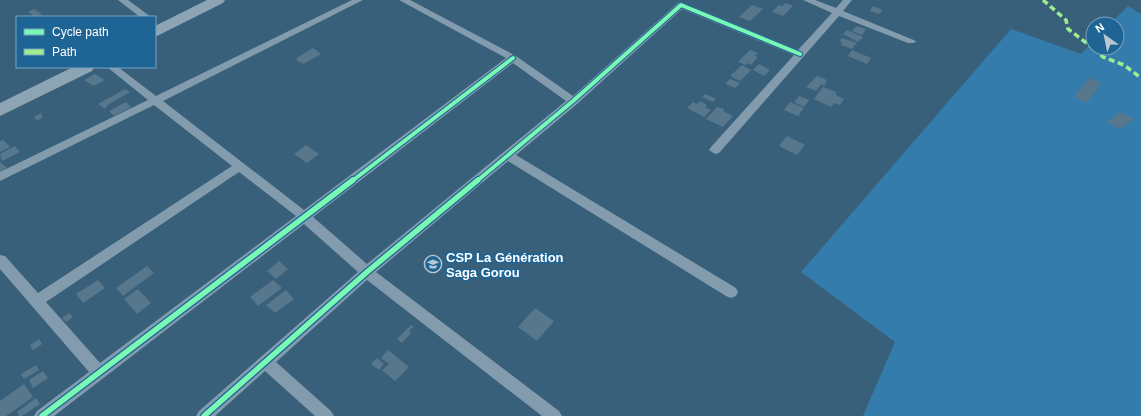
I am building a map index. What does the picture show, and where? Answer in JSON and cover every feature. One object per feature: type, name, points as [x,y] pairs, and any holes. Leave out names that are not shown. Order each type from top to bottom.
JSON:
[{"type":"main road","points":[[158,28],[218,0]]},
{"type":"main road","points":[[0,110],[84,68]]},
{"type":"street","points":[[122,0],[145,16]]},
{"type":"street","points":[[0,177],[359,0]]},
{"type":"street","points":[[403,0],[513,58],[573,101]]},
{"type":"street","points":[[807,0],[911,41]]},
{"type":"street","points":[[715,150],[848,0]]},
{"type":"street","points":[[204,416],[367,272],[573,101],[682,5],[800,54]]},
{"type":"street","points":[[42,416],[513,58]]},
{"type":"street","points":[[113,68],[304,216],[367,272],[554,416]]},
{"type":"street","points":[[507,155],[731,292]]},
{"type":"street","points":[[37,302],[240,166]]},
{"type":"street","points":[[0,260],[99,373]]},
{"type":"street","points":[[265,362],[326,416]]},
{"type":"shaded area","points":[[1128,6],[1141,14],[1141,416],[863,416],[895,342],[801,272],[1011,29],[1081,54],[1085,50],[1085,56],[1125,56],[1125,16],[1118,16]]},
{"type":"building","points":[[786,3],[793,6],[783,16],[772,12],[779,5],[782,6]]},
{"type":"building","points":[[752,5],[763,9],[750,21],[739,17]]},
{"type":"building","points":[[873,6],[883,10],[879,14],[870,11]]},
{"type":"building","points":[[34,9],[42,14],[34,16],[28,12]]},
{"type":"building","points":[[856,26],[866,29],[862,35],[852,31]]},
{"type":"building","points":[[847,30],[863,37],[858,42],[843,34]]},
{"type":"building","points":[[842,38],[857,43],[852,49],[841,45],[842,43],[839,41]]},
{"type":"building","points":[[313,48],[321,54],[303,64],[296,60],[298,57]]},
{"type":"building","points":[[750,50],[758,53],[755,56],[758,57],[751,65],[748,63],[746,65],[738,62]]},
{"type":"building","points":[[852,50],[871,58],[867,64],[848,56]]},
{"type":"building","points":[[759,64],[770,70],[764,76],[753,70]]},
{"type":"building","points":[[742,65],[751,70],[740,81],[730,76]]},
{"type":"building","points":[[95,74],[105,80],[94,86],[84,80]]},
{"type":"building","points":[[817,76],[827,80],[824,86],[821,84],[816,91],[806,87]]},
{"type":"building","points":[[1089,78],[1101,83],[1087,103],[1074,97]]},
{"type":"building","points":[[730,79],[740,83],[735,88],[725,84]]},
{"type":"building","points":[[823,87],[836,92],[836,95],[844,99],[840,105],[834,103],[831,107],[814,99]]},
{"type":"building","points":[[125,89],[130,92],[109,104],[105,109],[98,104]]},
{"type":"building","points":[[705,94],[716,99],[713,102],[702,97]]},
{"type":"building","points":[[799,96],[809,100],[804,107],[794,102]]},
{"type":"building","points":[[700,101],[707,105],[705,107],[711,110],[704,117],[687,108],[693,102],[697,104]]},
{"type":"building","points":[[126,102],[131,107],[114,116],[109,111]]},
{"type":"building","points":[[790,102],[804,108],[798,116],[784,110]]},
{"type":"building","points":[[717,107],[724,109],[723,111],[733,116],[723,127],[706,119]]},
{"type":"building","points":[[43,112],[41,115],[43,117],[37,121],[34,117]]},
{"type":"building","points":[[1120,112],[1134,119],[1120,129],[1107,122]]},
{"type":"building","points":[[787,136],[805,145],[797,155],[779,146]]},
{"type":"building","points":[[3,140],[10,147],[0,152],[0,141]]},
{"type":"building","points":[[306,145],[319,154],[307,163],[294,154]]},
{"type":"building","points":[[15,146],[20,152],[2,161],[0,154]]},
{"type":"building","points":[[0,162],[7,168],[1,172],[0,171]]},
{"type":"building","points":[[279,261],[288,269],[276,279],[267,271]]},
{"type":"building","points":[[147,266],[154,273],[123,296],[116,288]]},
{"type":"building","points":[[98,280],[105,288],[83,303],[76,294]]},
{"type":"building","points":[[273,280],[282,288],[258,306],[250,297]]},
{"type":"building","points":[[138,289],[151,303],[137,314],[124,299]]},
{"type":"building","points":[[286,290],[294,299],[275,313],[266,305]]},
{"type":"building","points":[[535,308],[554,321],[537,341],[518,327]]},
{"type":"building","points":[[69,313],[73,317],[66,322],[62,318]]},
{"type":"building","points":[[411,325],[414,326],[409,331],[411,333],[402,343],[397,339]]},
{"type":"building","points":[[39,339],[42,344],[33,350],[30,345]]},
{"type":"building","points":[[388,350],[409,367],[395,381],[382,370],[389,364],[381,358]]},
{"type":"building","points":[[377,358],[384,364],[379,370],[371,364]]},
{"type":"building","points":[[36,365],[39,370],[24,379],[21,374]]},
{"type":"building","points":[[43,371],[48,378],[33,388],[29,380]]},
{"type":"building","points":[[24,384],[33,397],[6,416],[0,416],[0,401]]},
{"type":"building","points":[[36,398],[40,404],[22,416],[19,416],[17,412]]},
{"type":"marked path","points":[[1043,0],[1066,20],[1068,29],[1085,42]]},
{"type":"marked path","points":[[1102,56],[1124,65],[1141,78]]},
{"type":"cycle path","points":[[204,416],[367,272],[573,101],[681,5],[800,54]]},
{"type":"cycle path","points":[[42,416],[513,58]]},
{"type":"place","name":"CSP La Génération Saga Gorou","points":[[433,264]]}]
